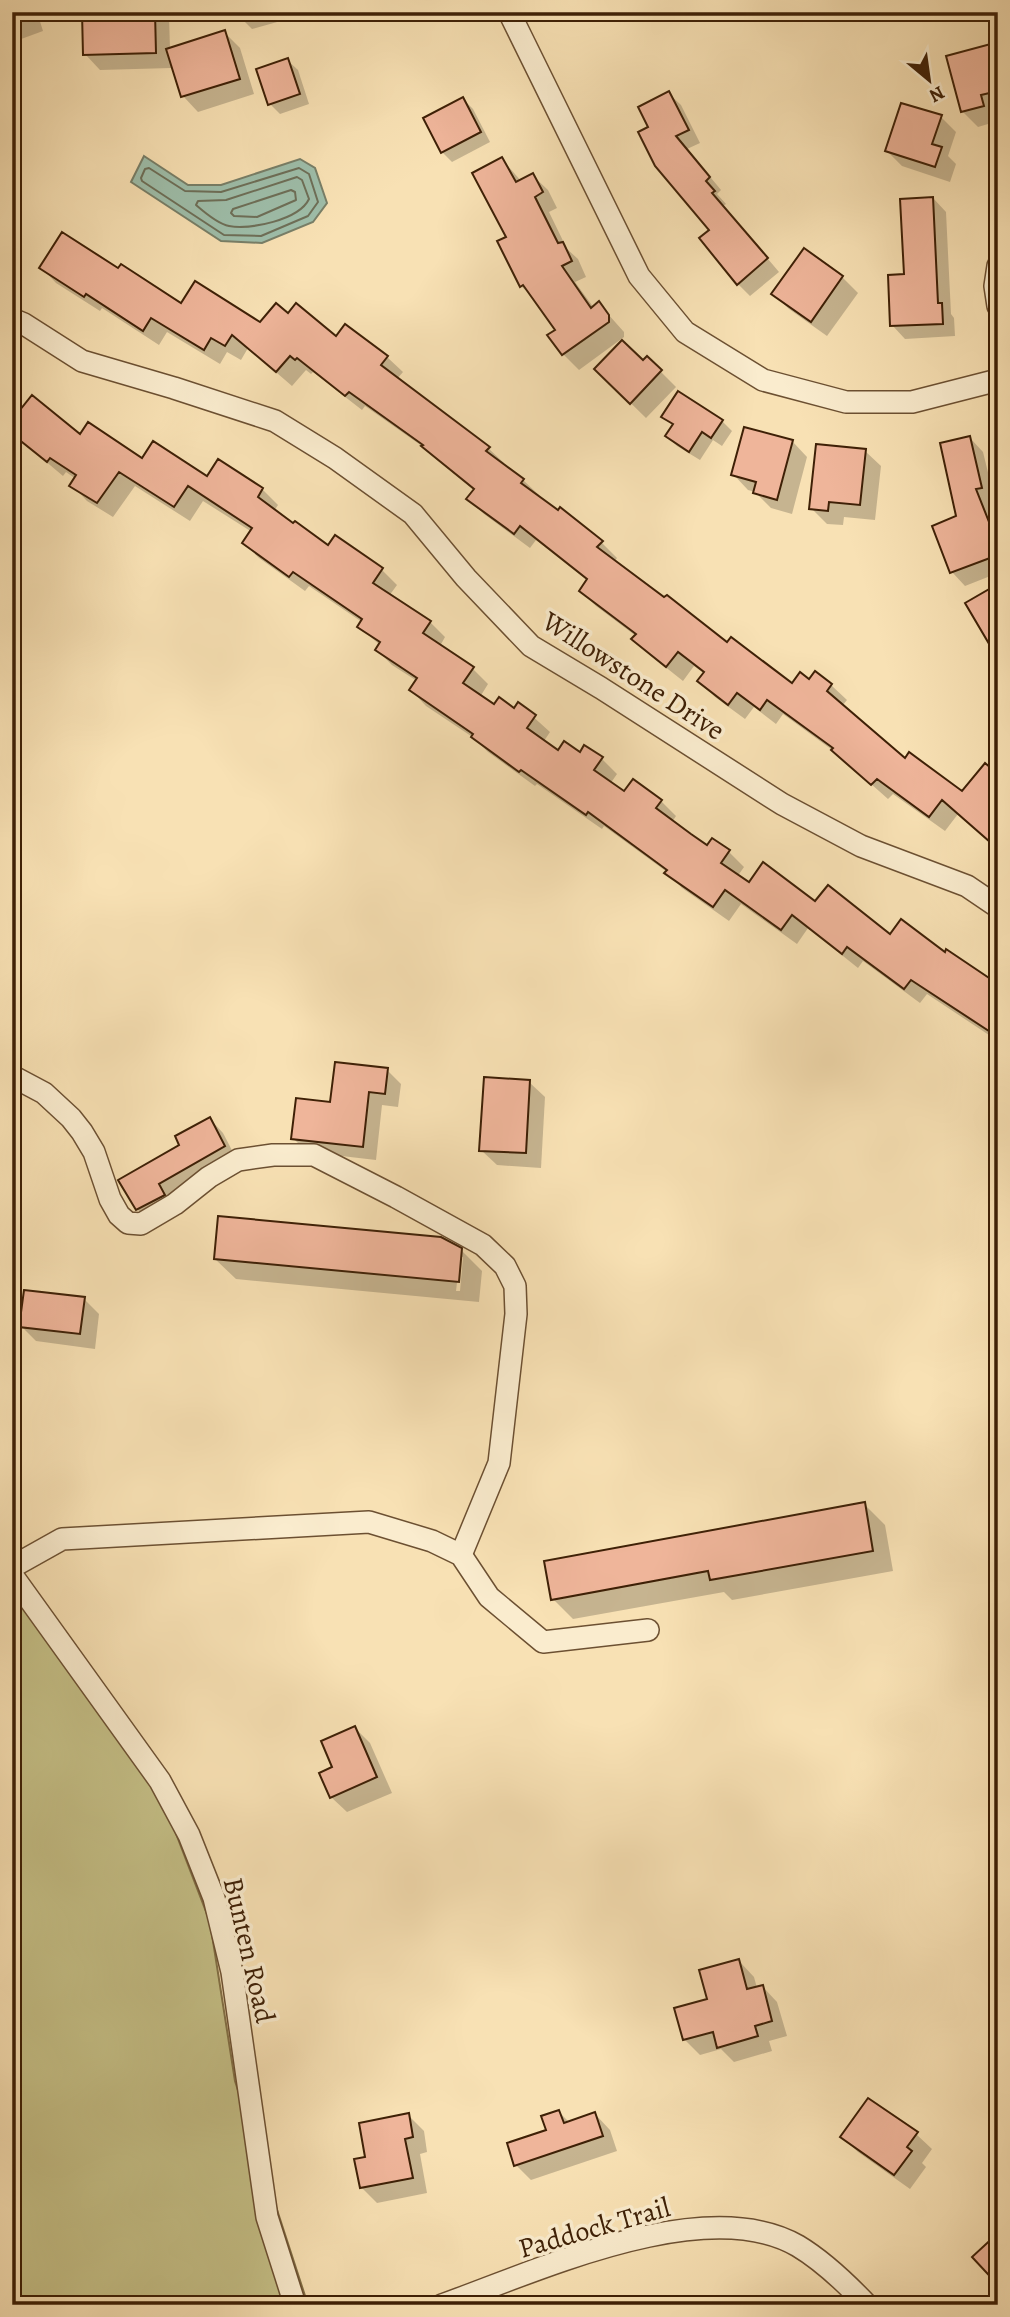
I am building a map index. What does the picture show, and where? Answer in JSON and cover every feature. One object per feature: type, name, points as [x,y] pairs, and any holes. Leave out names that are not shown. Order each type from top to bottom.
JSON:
[{"type":"street","points":[[509,12],[639,276],[685,332],[763,380],[846,402],[912,402],[998,380]]},
{"type":"street","points":[[998,266],[995,286],[998,306]]},
{"type":"street","name":"Willowstone Drive","points":[[12,319],[82,362],[275,421],[335,458],[413,514],[466,578],[531,646],[782,804],[861,846],[967,886],[998,907]]},
{"type":"street","points":[[12,1076],[44,1093],[82,1132],[94,1152],[110,1199],[119,1215],[128,1223],[141,1224],[238,1160],[273,1155],[314,1155],[483,1245],[505,1266],[515,1286],[516,1314],[499,1463],[461,1555]]},
{"type":"street","points":[[12,1567],[62,1539],[369,1522],[432,1541],[461,1555],[489,1597],[543,1642],[649,1630]]},
{"type":"street","name":"Bunten Road","points":[[12,1575],[160,1781],[189,1835],[214,1898],[232,1972],[267,2217],[295,2305]]},
{"type":"street","name":"Paddock Trail","points":[[442,2305],[618,2244],[688,2229],[725,2227],[767,2234],[797,2246],[849,2286],[867,2305]]},
{"type":"shaded area","points":[[12,1563],[140,1740],[210,1922],[235,2081],[308,2305],[12,2305]]},
{"type":"water","points":[[144,156],[188,185],[221,185],[300,159],[315,168],[327,203],[313,222],[262,243],[221,241],[131,182]]},
{"type":"building","points":[[82,12],[155,12],[156,53],[83,55]]},
{"type":"building","points":[[225,30],[240,79],[181,97],[166,49]]},
{"type":"building","points":[[998,42],[998,91],[981,95],[984,106],[961,112],[946,56]]},
{"type":"building","points":[[288,58],[300,94],[268,105],[256,69]]},
{"type":"building","points":[[669,91],[689,130],[676,136],[710,177],[706,181],[715,191],[712,193],[768,258],[737,285],[699,238],[709,230],[655,166],[638,132],[648,127],[638,107]]},
{"type":"building","points":[[463,97],[481,132],[441,153],[423,118]]},
{"type":"building","points":[[901,103],[942,115],[932,144],[942,147],[935,167],[885,151]]},
{"type":"building","points":[[502,157],[516,182],[533,173],[543,192],[535,197],[558,243],[563,242],[572,261],[562,266],[591,308],[599,301],[609,315],[609,322],[562,355],[547,335],[555,330],[523,285],[520,287],[497,241],[506,237],[472,173]]},
{"type":"building","points":[[933,197],[938,303],[942,303],[943,324],[890,326],[888,275],[904,274],[900,199]]},
{"type":"building","points":[[62,232],[118,268],[121,264],[181,303],[195,281],[260,322],[276,303],[288,313],[296,303],[336,336],[345,324],[388,356],[381,365],[490,447],[486,451],[524,479],[521,483],[558,510],[560,507],[603,541],[597,547],[664,597],[667,595],[727,642],[731,637],[792,683],[800,672],[809,679],[815,671],[832,684],[827,691],[905,758],[909,752],[962,791],[985,763],[998,774],[998,849],[942,800],[929,817],[877,779],[871,785],[831,750],[833,748],[767,700],[760,710],[737,693],[728,705],[697,681],[704,672],[678,652],[666,667],[631,639],[636,634],[579,591],[587,579],[520,526],[514,534],[466,499],[474,489],[421,446],[423,445],[349,392],[345,396],[297,358],[295,360],[290,356],[276,372],[232,335],[225,346],[211,338],[204,350],[151,318],[143,331],[86,294],[84,297],[39,268]]},
{"type":"building","points":[[804,248],[843,276],[811,322],[771,294]]},
{"type":"building","points":[[622,340],[643,360],[647,356],[662,370],[630,404],[594,369]]},
{"type":"building","points":[[678,391],[723,420],[711,438],[702,432],[689,452],[665,436],[673,424],[661,417]]},
{"type":"building","points":[[32,395],[80,434],[88,422],[142,458],[153,441],[207,476],[218,459],[263,488],[258,497],[293,523],[295,521],[328,545],[335,535],[383,568],[373,583],[431,621],[423,633],[474,667],[463,683],[494,704],[499,697],[514,708],[518,702],[536,715],[527,728],[558,750],[564,741],[580,752],[584,745],[603,757],[594,770],[624,791],[633,779],[662,800],[656,808],[691,834],[707,845],[712,838],[730,850],[721,863],[749,882],[763,862],[815,901],[828,885],[890,934],[901,919],[945,952],[946,949],[998,984],[998,1037],[911,980],[904,989],[847,947],[842,954],[792,915],[781,930],[725,890],[713,907],[664,873],[667,870],[588,812],[586,815],[521,770],[519,772],[471,737],[473,734],[409,690],[417,678],[375,650],[380,642],[357,627],[362,619],[293,572],[289,577],[242,543],[252,528],[188,486],[174,507],[119,472],[97,503],[69,486],[76,475],[50,458],[47,462],[12,434],[12,420]]},
{"type":"building","points":[[744,427],[793,440],[777,500],[753,493],[756,482],[731,475]]},
{"type":"building","points":[[970,436],[982,488],[976,489],[993,532],[998,530],[998,555],[950,573],[932,526],[956,516],[940,443]]},
{"type":"building","points":[[816,444],[866,449],[860,505],[829,502],[828,511],[809,509]]},
{"type":"building","points":[[998,584],[998,659],[965,603]]},
{"type":"building","points":[[335,1062],[388,1068],[385,1094],[369,1092],[363,1147],[291,1139],[296,1098],[330,1102]]},
{"type":"building","points":[[484,1077],[530,1080],[526,1153],[479,1151]]},
{"type":"building","points":[[210,1117],[225,1146],[159,1184],[165,1195],[136,1210],[118,1180],[179,1145],[175,1136]]},
{"type":"building","points":[[218,1216],[441,1237],[462,1248],[459,1282],[214,1259]]},
{"type":"building","points":[[24,1290],[85,1297],[80,1334],[19,1327]]},
{"type":"building","points":[[865,1502],[873,1551],[710,1580],[708,1571],[551,1600],[544,1561]]},
{"type":"building","points":[[355,1726],[377,1777],[330,1798],[319,1773],[332,1767],[321,1741]]},
{"type":"building","points":[[739,1959],[747,1989],[763,1985],[772,2021],[755,2026],[758,2036],[717,2048],[713,2032],[683,2040],[674,2008],[707,1999],[699,1970]]},
{"type":"building","points":[[868,2098],[918,2132],[907,2147],[912,2151],[894,2175],[840,2137]]},
{"type":"building","points":[[559,2110],[564,2123],[595,2112],[603,2136],[514,2166],[507,2143],[546,2130],[541,2116]]},
{"type":"building","points":[[409,2113],[413,2137],[405,2139],[413,2178],[360,2188],[354,2159],[365,2157],[359,2123]]},
{"type":"building","points":[[998,2233],[998,2285],[972,2257]]}]
